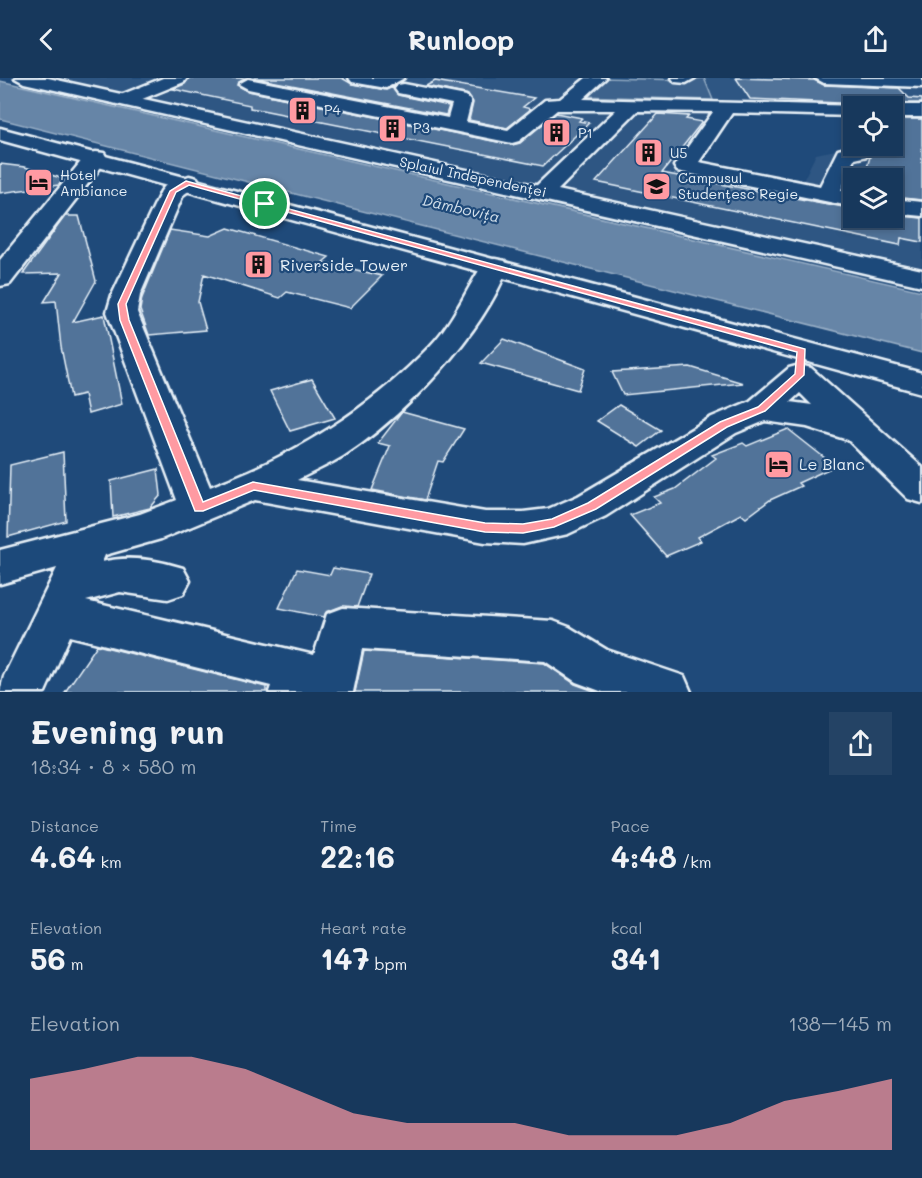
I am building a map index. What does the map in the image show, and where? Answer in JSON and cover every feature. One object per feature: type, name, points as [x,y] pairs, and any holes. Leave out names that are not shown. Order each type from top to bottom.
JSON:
[{"type":"street","name":"Splaiul Independenței","points":[[24,78],[922,278]]},
{"type":"street","points":[[124,100],[178,78]]},
{"type":"street","points":[[256,78],[247,83],[512,137],[552,104],[843,110]]},
{"type":"street","points":[[358,78],[386,83],[395,78]]},
{"type":"street","points":[[424,78],[404,89],[462,102],[455,126]]},
{"type":"street","points":[[566,104],[597,78]]},
{"type":"street","points":[[824,78],[922,81]]},
{"type":"street","points":[[310,96],[336,82]]},
{"type":"street","points":[[543,192],[632,105]]},
{"type":"street","points":[[727,107],[685,166],[843,198]]},
{"type":"street","points":[[903,111],[922,111]]},
{"type":"street","points":[[0,134],[495,267],[801,363],[922,383]]},
{"type":"street","points":[[828,195],[847,173],[845,156]]},
{"type":"street","points":[[0,278],[96,158]]},
{"type":"street","points":[[189,183],[173,191],[126,295],[122,312],[199,508]]},
{"type":"street","points":[[903,207],[922,209]]},
{"type":"street","points":[[0,567],[147,528],[253,486],[330,447],[425,370],[457,331],[488,284],[495,267]]},
{"type":"street","points":[[253,486],[485,527],[523,528],[554,523],[592,506],[724,425],[762,409],[801,363]]},
{"type":"street","points":[[801,363],[859,432],[922,489]]},
{"type":"street","points":[[762,409],[811,416],[859,432]]},
{"type":"street","points":[[21,692],[90,543]]},
{"type":"street","points":[[63,601],[120,574],[168,581]]},
{"type":"street","points":[[63,601],[301,672],[292,692]]},
{"type":"street","points":[[329,692],[343,628],[553,641],[593,667],[667,692]]},
{"type":"shaded area","name":"Campusul Studențesc Regie","points":[[50,78],[922,78],[922,106],[903,106],[903,96],[843,96],[843,104],[726,102],[678,168],[843,201],[843,228],[903,228],[903,211],[922,213],[922,267]]},
{"type":"shaded area","points":[[602,78],[685,80],[704,78],[713,100],[580,96]]},
{"type":"shaded area","points":[[903,116],[922,116],[922,207],[903,204],[903,168],[843,168],[843,193],[801,185],[816,154],[843,148],[843,156],[903,156]]},
{"type":"water","name":"Dâmbovița","points":[[0,81],[922,291],[922,353],[0,119]]},
{"type":"building","points":[[189,78],[245,78],[237,85],[248,91],[512,145],[520,143],[556,113],[582,118],[579,121],[589,123],[543,166],[250,108],[250,105],[173,89],[185,84]]},
{"type":"building","points":[[255,78],[342,78],[352,84],[386,90],[393,87],[398,95],[449,106],[446,115]]},
{"type":"building","points":[[736,78],[814,80],[824,85],[899,88],[909,98],[922,99],[922,103],[903,103],[903,96],[843,96],[843,103],[750,99]]},
{"type":"building","points":[[435,81],[534,98],[523,107],[531,109],[507,128],[469,120],[473,103],[468,95],[426,86]]},
{"type":"building","points":[[658,114],[689,116],[686,119],[702,122],[662,173],[843,207],[843,228],[903,228],[903,216],[922,218],[922,242],[901,238],[900,245],[596,182]]},
{"type":"building","points":[[903,119],[922,119],[922,200],[903,198],[903,168],[867,168],[870,156],[903,156]]},
{"type":"building","points":[[0,164],[25,167],[64,179],[59,185],[0,193]]},
{"type":"building","points":[[65,216],[79,216],[96,281],[73,322],[104,315],[122,404],[88,414],[84,394],[71,397],[61,347],[56,301],[44,302],[62,273],[23,274]]},
{"type":"building","points":[[228,228],[329,257],[323,262],[382,276],[350,308],[287,292],[280,298],[204,274],[198,302],[206,330],[149,335],[140,310],[142,298],[170,230],[210,236]]},
{"type":"building","points":[[504,339],[585,369],[578,390],[481,363]]},
{"type":"building","points":[[690,367],[743,383],[623,395],[612,372]]},
{"type":"building","points":[[312,379],[335,418],[290,431],[270,391]]},
{"type":"building","points":[[619,405],[661,430],[639,447],[597,421]]},
{"type":"building","points":[[402,412],[464,429],[443,462],[438,461],[425,500],[372,490],[390,446],[378,443]]},
{"type":"building","points":[[788,429],[835,466],[798,483],[801,486],[770,500],[746,518],[741,514],[698,537],[701,541],[666,556],[630,515],[660,503],[654,497],[675,489],[716,458],[712,455],[743,443],[747,446]]},
{"type":"building","points":[[63,452],[66,521],[8,537],[10,465]]},
{"type":"building","points":[[158,469],[161,495],[150,508],[113,517],[111,481]]},
{"type":"building","points":[[333,568],[369,574],[357,607],[342,606],[326,612],[324,617],[279,608],[297,569],[330,575]]},
{"type":"building","points":[[97,645],[266,687],[266,692],[65,692]]},
{"type":"building","points":[[364,651],[544,663],[575,684],[597,692],[355,692]]},
{"type":"place","name":"P4","points":[[303,110]]},
{"type":"place","name":"P3","points":[[392,128]]},
{"type":"place","name":"P1","points":[[557,133]]},
{"type":"place","name":"U5","points":[[649,153]]},
{"type":"place","name":"Hotel Ambiance","points":[[39,183]]},
{"type":"place","name":"Campusul Studențesc Regie","points":[[657,186]]},
{"type":"place","name":"Riverside Tower","points":[[259,265]]},
{"type":"place","name":"Le Blanc","points":[[778,464]]},
{"type":"route","points":[[189,183],[265,204],[802,351],[800,375],[762,409],[724,425],[592,506],[554,523],[523,528],[485,527],[253,486],[199,508],[125,320],[122,304],[173,191],[189,183]]}]
